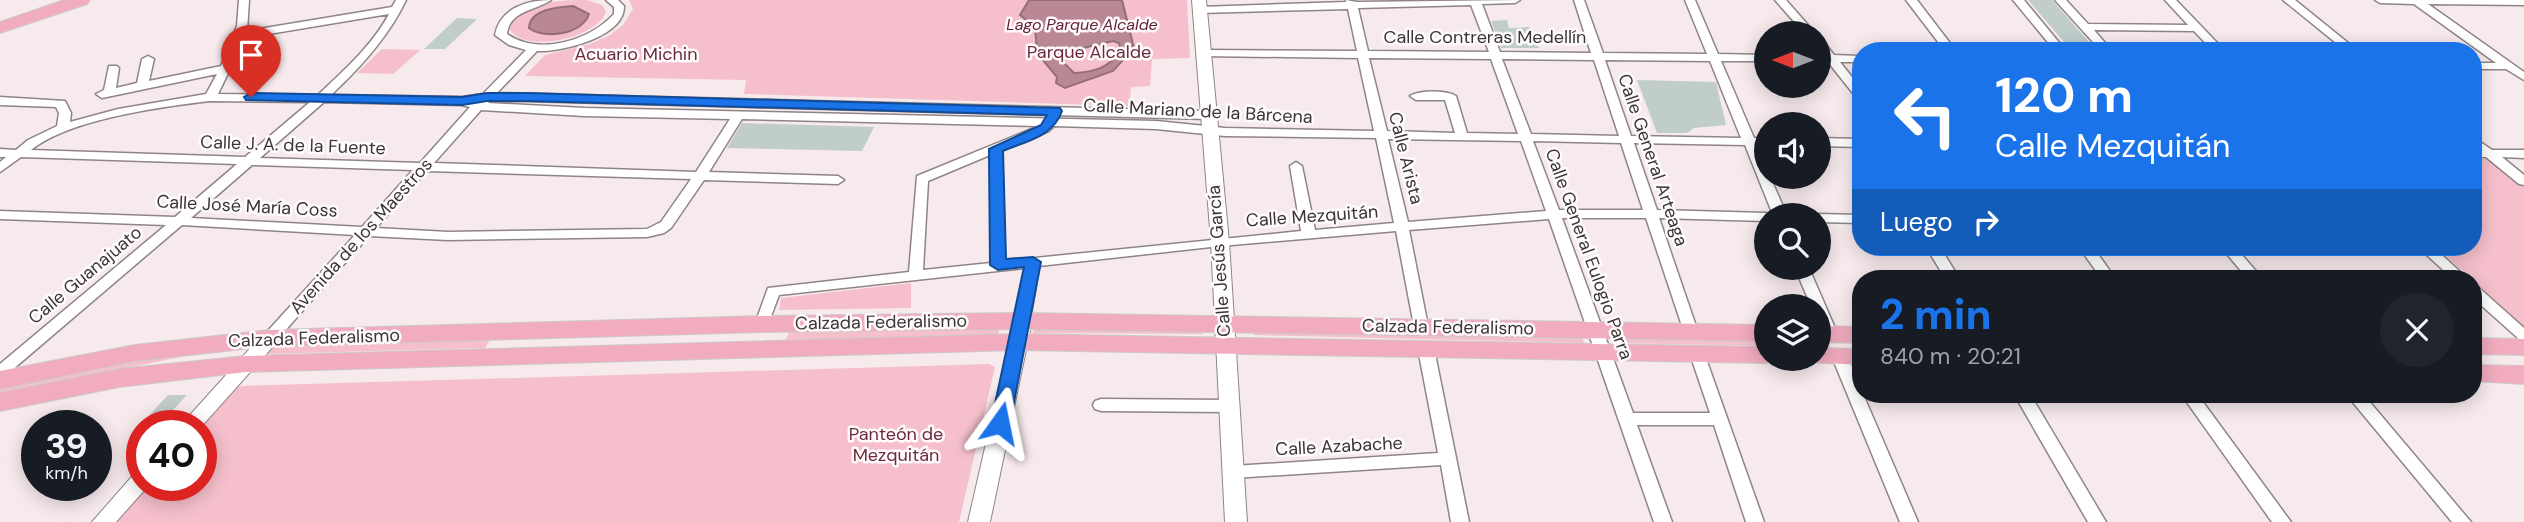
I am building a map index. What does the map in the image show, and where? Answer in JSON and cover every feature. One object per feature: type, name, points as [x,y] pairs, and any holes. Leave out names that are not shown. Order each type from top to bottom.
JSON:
[{"type":"main road","points":[[1,25],[55,0]]},
{"type":"main road","points":[[1,25],[81,0]]},
{"type":"main road","name":"Calzada Federalismo","points":[[0,402],[257,351],[762,324],[1021,332],[1424,338],[1604,352],[1754,335]]},
{"type":"main road","name":"Calzada Federalismo","points":[[1424,338],[1596,329],[1754,353]]},
{"type":"main road","name":"Calzada Federalismo","points":[[0,380],[135,353],[1021,332]]},
{"type":"main road","points":[[1834,348],[1852,339]]},
{"type":"main road","points":[[2482,346],[2524,346]]},
{"type":"main road","points":[[2482,373],[2524,375]]},
{"type":"street","points":[[210,97],[241,35],[246,17],[244,0]]},
{"type":"street","points":[[546,0],[518,11],[501,27],[501,35],[507,41],[534,48],[572,43],[604,30],[620,14],[618,6],[611,0]]},
{"type":"street","points":[[1200,5],[1514,0]]},
{"type":"street","name":"Calle General Arteaga","points":[[1579,0],[1755,522]]},
{"type":"street","points":[[1690,0],[1775,203]]},
{"type":"street","points":[[1780,0],[1799,21]]},
{"type":"street","points":[[1911,0],[1944,42]]},
{"type":"street","points":[[2018,0],[2053,42]]},
{"type":"street","points":[[2060,0],[2099,42]]},
{"type":"street","points":[[2170,0],[2211,42]]},
{"type":"street","points":[[2288,0],[2342,42]]},
{"type":"street","points":[[2380,0],[2524,2]]},
{"type":"street","points":[[2417,0],[2476,42]]},
{"type":"street","name":"Calle General Eulogio Parra","points":[[1475,1],[1596,329],[1662,522]]},
{"type":"street","name":"Calle Arista","points":[[1352,3],[1379,135],[1403,228],[1460,522]]},
{"type":"street","points":[[241,35],[399,5]]},
{"type":"street","name":"Calle Guanajuato","points":[[0,372],[180,221],[319,97],[375,41],[399,5]]},
{"type":"street","name":"Calle Jesús García","points":[[1200,5],[1220,242],[1236,522]]},
{"type":"street","points":[[2085,27],[2197,28]]},
{"type":"street","points":[[2482,47],[2524,77]]},
{"type":"street","name":"Avenida de los Maestros","points":[[204,410],[482,101],[534,48]]},
{"type":"street","name":"Calle Contreras Medellín","points":[[1203,53],[1754,58]]},
{"type":"street","points":[[1833,58],[1852,59]]},
{"type":"street","points":[[1833,58],[1852,83]]},
{"type":"street","points":[[142,86],[148,59]]},
{"type":"street","points":[[2482,66],[2524,66]]},
{"type":"street","points":[[113,68],[106,93],[223,69]]},
{"type":"street","points":[[1416,96],[1450,96],[1462,137]]},
{"type":"street","name":"Calle Mariano de la Bárcena","points":[[18,154],[32,143],[63,128],[127,111],[210,97],[835,105],[1208,122],[1225,132],[1754,141]]},
{"type":"street","points":[[0,101],[61,104],[65,113],[63,128]]},
{"type":"street","name":"Calle Mariano de la Bárcena","points":[[482,101],[738,116],[1053,117]]},
{"type":"street","points":[[769,116],[783,104]]},
{"type":"street","points":[[818,117],[835,105]]},
{"type":"street","points":[[701,176],[738,116]]},
{"type":"street","points":[[916,274],[921,181],[1045,128],[1053,117]]},
{"type":"street","points":[[1831,142],[1852,143]]},
{"type":"street","points":[[2482,148],[2524,181]]},
{"type":"street","points":[[996,149],[998,265]]},
{"type":"street","name":"Calle J. A. de la Fuente","points":[[0,153],[838,180]]},
{"type":"street","points":[[0,168],[18,154]]},
{"type":"street","points":[[2482,154],[2524,154]]},
{"type":"street","points":[[1296,166],[1309,235]]},
{"type":"street","name":"Calle José María Coss","points":[[0,215],[180,221],[448,236],[647,233],[659,230],[701,176]]},
{"type":"street","name":"Calle Mezquitán","points":[[762,324],[773,291],[998,265],[1220,242],[1554,214],[1754,216]]},
{"type":"street","points":[[1831,218],[1852,219]]},
{"type":"street","points":[[2236,256],[2248,270]]},
{"type":"street","points":[[2435,256],[2451,270]]},
{"type":"street","points":[[979,522],[1021,332],[1033,262]]},
{"type":"street","points":[[1807,280],[1852,390]]},
{"type":"street","points":[[2482,298],[2524,336]]},
{"type":"street","points":[[1858,403],[1909,522]]},
{"type":"street","points":[[2026,403],[2097,522]]},
{"type":"street","points":[[2196,403],[2282,522]]},
{"type":"street","points":[[2362,403],[2462,522]]},
{"type":"street","points":[[1101,405],[1229,406]]},
{"type":"street","points":[[1628,419],[1720,419]]},
{"type":"street","name":"Calle Azabache","points":[[1233,471],[1447,459]]},
{"type":"street","points":[[103,522],[126,497]]},
{"type":"green space","points":[[587,0],[602,5],[606,11],[601,21],[577,35],[546,42],[531,41],[518,37],[510,30],[514,20],[531,7],[554,2]],"holes":[[[573,6],[559,33],[539,33],[554,8]]]},
{"type":"green space","name":"Parque Alcalde","points":[[629,0],[1187,0],[1190,58],[1152,59],[1150,86],[1131,87],[1129,106],[744,94],[746,80],[525,76],[545,55],[590,44],[610,35],[623,25],[633,9]]},
{"type":"green space","points":[[382,49],[420,50],[393,74],[357,73]]},
{"type":"green space","points":[[2482,159],[2490,159],[2524,187],[2524,327],[2482,289],[2482,270],[2461,270],[2446,256],[2482,256]]},
{"type":"green space","points":[[911,283],[911,308],[779,310],[781,298]]},
{"type":"green space","points":[[1001,323],[998,335],[786,340],[790,329]]},
{"type":"green space","points":[[1036,323],[1203,324],[1203,334],[1033,333]]},
{"type":"green space","points":[[1254,331],[1581,332],[1584,343],[1254,335]]},
{"type":"green space","points":[[1616,333],[1754,336],[1754,346],[1619,343]]},
{"type":"green space","points":[[491,338],[485,348],[265,354],[274,345]]},
{"type":"green space","points":[[236,346],[232,351],[180,357],[0,394],[0,385],[125,360]]},
{"type":"green space","name":"Panteón de Mezquitán","points":[[989,364],[995,367],[959,522],[113,522],[132,501],[217,501],[217,410],[213,410],[229,391],[241,386]]},
{"type":"water","name":"Lago Parque Alcalde","points":[[1029,0],[1122,0],[1134,48],[1113,71],[1065,88],[1056,83],[1057,77],[1037,53],[1035,27],[1020,15]],"holes":[[[1113,41],[1119,43],[1121,52],[1111,62],[1094,70],[1074,73],[1063,62],[1079,49]]]},
{"type":"water","points":[[573,6],[589,14],[585,21],[571,30],[544,34],[529,28],[539,13]]},
{"type":"building","points":[[2028,0],[2052,0],[2089,42],[2064,42]]},
{"type":"building","points":[[457,18],[477,19],[445,49],[424,49]]},
{"type":"building","points":[[1507,20],[1509,28],[1529,27],[1539,48],[1501,48],[1491,21]]},
{"type":"building","points":[[1637,80],[1716,82],[1726,125],[1694,128],[1687,133],[1657,133]]},
{"type":"building","points":[[742,123],[874,127],[862,151],[727,148]]},
{"type":"building","points":[[168,395],[187,395],[173,410],[154,410]]},
{"type":"route","points":[[251,97],[462,101],[487,97],[527,97],[1055,111],[1051,122],[1045,128],[996,149],[998,265],[1033,262],[1025,314],[1000,423]]},
{"type":"park label","name":"Acuario Michin","points":[[636,54]]}]
